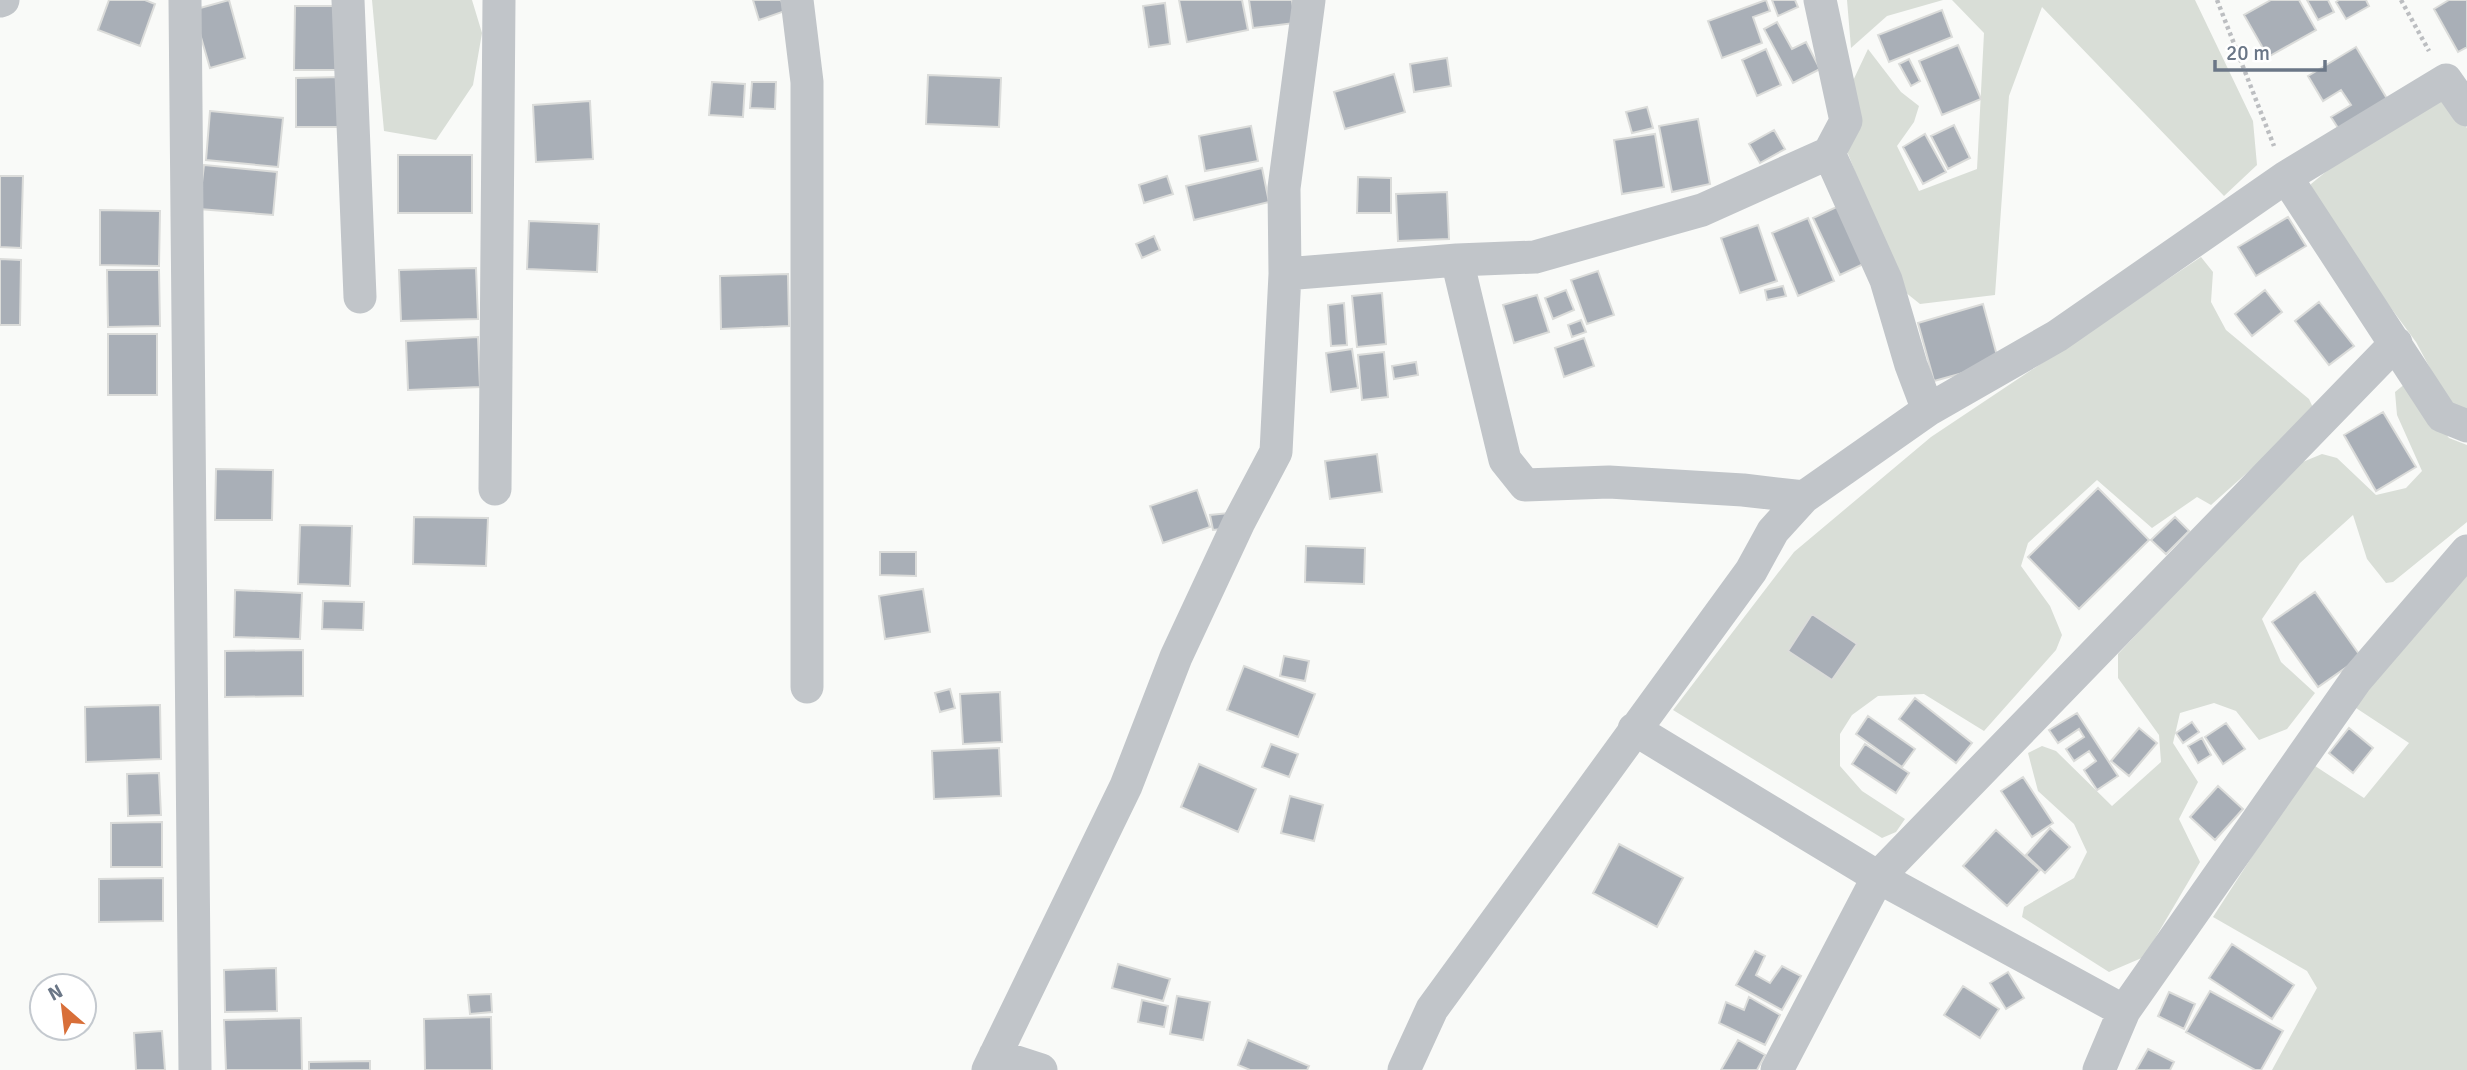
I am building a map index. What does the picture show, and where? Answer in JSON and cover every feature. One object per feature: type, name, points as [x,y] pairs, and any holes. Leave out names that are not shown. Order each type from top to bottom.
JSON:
[{"type":"street","points":[[185,0],[195,1070]]},
{"type":"street","points":[[348,0],[360,297]]},
{"type":"street","points":[[495,489],[499,0]]},
{"type":"street","points":[[797,0],[807,82],[807,687]]},
{"type":"street","points":[[1041,1070],[992,1062],[1126,786],[1176,657],[1276,452],[1285,274],[1284,187],[1309,0]]},
{"type":"street","points":[[1285,274],[1457,260],[1535,257],[1702,210],[1829,153],[1846,121],[1820,0]]},
{"type":"street","points":[[1404,1070],[1432,1009],[1751,571],[1773,531],[1804,497],[1928,410],[2057,336],[2286,177],[2446,80],[2467,110]]},
{"type":"street","points":[[1829,153],[1886,280],[1911,365],[1928,410]]},
{"type":"street","points":[[2286,177],[2442,416],[2467,426]]},
{"type":"street","points":[[1457,260],[1505,460],[1525,485],[1609,482],[1743,489],[1804,497]]},
{"type":"street","points":[[1777,1070],[1878,877],[2396,343]]},
{"type":"street","points":[[2099,1070],[2124,1011],[2356,680],[2467,551]]},
{"type":"street","points":[[1634,729],[1878,877],[2124,1011]]},
{"type":"path","points":[[2217,0],[2286,177]]},
{"type":"shaded area","points":[[372,0],[472,0],[482,33],[473,85],[436,140],[384,131]]},
{"type":"shaded area","points":[[1847,0],[1943,0],[1887,16],[1851,48]]},
{"type":"shaded area","points":[[1952,0],[2195,0],[2253,121],[2257,165],[2224,196],[2042,7],[2009,96],[1995,295],[1920,304],[1900,288],[1845,146],[1851,85],[1868,49],[1901,92],[1919,106],[1914,122],[1897,146],[1919,191],[1977,169],[1984,33]]},
{"type":"shaded area","points":[[2444,98],[2467,128],[2467,413],[2453,411],[2416,342],[2312,198],[2311,184],[2378,129]]},
{"type":"shaded area","points":[[2201,257],[2213,272],[2211,302],[2226,330],[2309,399],[2315,412],[2211,505],[2197,497],[2152,528],[2097,480],[2028,543],[2021,566],[2050,606],[2062,635],[2056,650],[1984,731],[1924,694],[1878,696],[1852,715],[1840,734],[1840,766],[1862,791],[1905,819],[1896,832],[1882,838],[1673,710],[1794,552],[1931,437]]},
{"type":"shaded area","points":[[2406,383],[2449,438],[2467,445],[2467,522],[2393,582],[2386,583],[2367,559],[2353,515],[2300,563],[2262,619],[2281,662],[2315,693],[2287,729],[2259,740],[2236,711],[2214,703],[2180,713],[2173,743],[2198,782],[2179,819],[2200,862],[2144,957],[2109,972],[2022,917],[2024,907],[2074,878],[2087,852],[2074,824],[2038,791],[2028,753],[2042,746],[2056,751],[2112,806],[2161,762],[2159,735],[2118,678],[2118,654],[2293,466],[2322,454],[2337,458],[2376,495],[2406,488],[2422,471],[2397,415],[2395,392]]},
{"type":"shaded area","points":[[2467,566],[2467,1070],[2272,1070],[2317,988],[2307,971],[2213,917],[2312,764],[2364,798],[2409,743],[2353,706]]},
{"type":"building","points":[[109,0],[145,0],[155,4],[140,46],[98,30]]},
{"type":"building","points":[[229,0],[245,58],[210,68],[193,10]]},
{"type":"building","points":[[753,0],[781,0],[785,11],[759,20]]},
{"type":"building","points":[[1179,0],[1242,0],[1248,30],[1187,42]]},
{"type":"building","points":[[1249,0],[1292,0],[1295,23],[1253,28]]},
{"type":"building","points":[[1766,0],[1770,11],[1753,17],[1762,43],[1722,58],[1708,21]]},
{"type":"building","points":[[1772,0],[1795,0],[1798,7],[1778,16]]},
{"type":"building","points":[[2271,0],[2299,0],[2316,30],[2268,57],[2244,15]]},
{"type":"building","points":[[2307,0],[2328,0],[2334,12],[2318,20]]},
{"type":"building","points":[[2366,0],[2369,6],[2346,19],[2336,2]]},
{"type":"building","points":[[2449,0],[2467,0],[2467,47],[2458,52],[2434,9]]},
{"type":"building","points":[[1165,3],[1170,44],[1149,47],[1143,6]]},
{"type":"building","points":[[295,6],[345,6],[344,70],[294,70]]},
{"type":"building","points":[[1942,10],[1952,37],[1889,62],[1878,35]]},
{"type":"building","points":[[1777,22],[1792,49],[1806,42],[1820,69],[1793,83],[1764,29]]},
{"type":"building","points":[[1958,45],[1981,99],[1942,115],[1919,61]]},
{"type":"building","points":[[2356,47],[2389,102],[2340,131],[2331,117],[2351,105],[2341,90],[2323,101],[2308,76]]},
{"type":"building","points":[[1766,49],[1781,85],[1757,96],[1742,60]]},
{"type":"building","points":[[1447,58],[1451,86],[1414,92],[1410,64]]},
{"type":"building","points":[[1909,59],[1920,81],[1911,86],[1899,64]]},
{"type":"building","points":[[1394,74],[1405,112],[1345,129],[1334,92]]},
{"type":"building","points":[[928,75],[1001,78],[999,127],[926,124]]},
{"type":"building","points":[[342,77],[343,127],[296,127],[296,78]]},
{"type":"building","points":[[712,82],[745,84],[743,117],[709,115]]},
{"type":"building","points":[[752,82],[776,82],[775,109],[750,108]]},
{"type":"building","points":[[590,101],[593,159],[536,162],[533,105]]},
{"type":"building","points":[[1647,107],[1653,128],[1632,133],[1626,112]]},
{"type":"building","points":[[210,111],[283,118],[278,167],[206,160]]},
{"type":"building","points":[[1698,119],[1710,184],[1672,192],[1659,126]]},
{"type":"building","points":[[1954,125],[1970,158],[1948,169],[1931,136]]},
{"type":"building","points":[[1251,126],[1258,161],[1205,171],[1199,136]]},
{"type":"building","points":[[1774,130],[1785,149],[1760,163],[1749,144]]},
{"type":"building","points":[[1655,134],[1664,187],[1622,194],[1614,140]]},
{"type":"building","points":[[1925,134],[1946,172],[1923,184],[1903,147]]},
{"type":"building","points":[[398,155],[472,155],[472,213],[398,213]]},
{"type":"building","points":[[204,165],[277,172],[273,215],[199,209]]},
{"type":"building","points":[[1262,168],[1269,202],[1194,220],[1186,186]]},
{"type":"building","points":[[0,176],[23,176],[21,248],[0,247]]},
{"type":"building","points":[[1167,176],[1173,194],[1144,203],[1139,185]]},
{"type":"building","points":[[1358,177],[1391,178],[1391,213],[1357,213]]},
{"type":"building","points":[[1447,192],[1449,239],[1398,241],[1396,194]]},
{"type":"building","points":[[1845,203],[1872,260],[1840,275],[1813,218]]},
{"type":"building","points":[[100,210],[160,211],[159,266],[100,265]]},
{"type":"building","points":[[2288,217],[2306,246],[2256,276],[2238,247]]},
{"type":"building","points":[[1808,218],[1834,281],[1798,296],[1772,233]]},
{"type":"building","points":[[529,221],[599,224],[597,272],[527,269]]},
{"type":"building","points":[[1758,225],[1777,281],[1740,293],[1721,238]]},
{"type":"building","points":[[1154,236],[1160,250],[1142,258],[1136,244]]},
{"type":"building","points":[[0,259],[21,260],[20,325],[0,325]]},
{"type":"building","points":[[476,268],[478,319],[401,321],[399,270]]},
{"type":"building","points":[[107,270],[159,270],[160,326],[108,327]]},
{"type":"building","points":[[1598,271],[1614,315],[1587,324],[1571,280]]},
{"type":"building","points":[[788,274],[789,326],[721,329],[720,276]]},
{"type":"building","points":[[1783,286],[1786,296],[1767,300],[1765,290]]},
{"type":"building","points":[[1566,290],[1574,310],[1553,319],[1545,298]]},
{"type":"building","points":[[2265,290],[2282,312],[2252,336],[2235,314]]},
{"type":"building","points":[[1382,293],[1386,344],[1357,347],[1352,296]]},
{"type":"building","points":[[1537,295],[1549,332],[1514,343],[1503,305]]},
{"type":"building","points":[[2319,302],[2354,346],[2329,365],[2295,321]]},
{"type":"building","points":[[1344,303],[1347,345],[1331,346],[1328,305]]},
{"type":"building","points":[[1983,304],[1999,363],[1934,381],[1918,323]]},
{"type":"building","points":[[1581,320],[1586,332],[1572,337],[1568,325]]},
{"type":"building","points":[[108,334],[157,334],[157,395],[108,395]]},
{"type":"building","points":[[478,337],[480,387],[408,390],[406,341]]},
{"type":"building","points":[[1584,338],[1594,366],[1564,377],[1555,348]]},
{"type":"building","points":[[1352,349],[1358,388],[1331,392],[1326,353]]},
{"type":"building","points":[[1384,352],[1388,397],[1362,400],[1358,355]]},
{"type":"building","points":[[1416,362],[1418,375],[1394,379],[1392,366]]},
{"type":"building","points":[[2383,412],[2416,467],[2376,491],[2344,435]]},
{"type":"building","points":[[1377,454],[1382,492],[1330,499],[1325,461]]},
{"type":"building","points":[[216,469],[273,470],[272,520],[215,520]]},
{"type":"building","points":[[2098,488],[2149,540],[2079,609],[2028,557]]},
{"type":"building","points":[[1197,490],[1210,527],[1163,543],[1150,506]]},
{"type":"building","points":[[1229,513],[1230,528],[1213,530],[1210,515]]},
{"type":"building","points":[[414,517],[488,518],[486,566],[413,564]]},
{"type":"building","points":[[2175,517],[2189,531],[2166,554],[2151,540]]},
{"type":"building","points":[[300,525],[352,526],[350,586],[298,584]]},
{"type":"building","points":[[1306,546],[1365,548],[1364,584],[1305,582]]},
{"type":"building","points":[[880,552],[916,552],[916,576],[880,575]]},
{"type":"building","points":[[923,589],[930,632],[885,639],[879,596]]},
{"type":"building","points":[[235,590],[302,593],[300,639],[234,637]]},
{"type":"building","points":[[2315,592],[2361,657],[2318,687],[2272,622]]},
{"type":"building","points":[[323,601],[364,602],[363,630],[322,629]]},
{"type":"building","points":[[1812,614],[1857,644],[1832,680],[1788,651]]},
{"type":"building","points":[[303,650],[303,696],[225,697],[225,651]]},
{"type":"building","points":[[1284,656],[1309,661],[1305,681],[1280,676]]},
{"type":"building","points":[[1244,666],[1315,694],[1298,737],[1227,710]]},
{"type":"building","points":[[950,689],[955,708],[940,712],[935,693]]},
{"type":"building","points":[[1000,692],[1002,742],[963,744],[960,694]]},
{"type":"building","points":[[1915,698],[1972,743],[1956,763],[1899,719]]},
{"type":"building","points":[[160,705],[161,759],[86,762],[85,707]]},
{"type":"building","points":[[2077,713],[2118,776],[2097,790],[2084,770],[2096,761],[2089,751],[2074,761],[2066,749],[2084,737],[2079,729],[2058,743],[2049,730]]},
{"type":"building","points":[[1868,716],[1915,749],[1902,767],[1856,734]]},
{"type":"building","points":[[2192,722],[2199,732],[2183,743],[2176,733]]},
{"type":"building","points":[[2226,723],[2245,749],[2223,764],[2205,737]]},
{"type":"building","points":[[2139,728],[2157,743],[2129,776],[2111,761]]},
{"type":"building","points":[[2349,728],[2373,748],[2353,773],[2329,753]]},
{"type":"building","points":[[2202,738],[2211,755],[2198,763],[2188,746]]},
{"type":"building","points":[[1271,744],[1298,754],[1289,777],[1262,767]]},
{"type":"building","points":[[1865,744],[1909,773],[1896,793],[1852,764]]},
{"type":"building","points":[[999,748],[1001,796],[934,799],[932,751]]},
{"type":"building","points":[[1199,764],[1256,789],[1238,832],[1181,807]]},
{"type":"building","points":[[159,773],[161,815],[128,816],[127,774]]},
{"type":"building","points":[[2023,777],[2053,823],[2032,837],[2001,791]]},
{"type":"building","points":[[2218,786],[2243,809],[2215,840],[2190,817]]},
{"type":"building","points":[[1290,796],[1323,805],[1314,841],[1281,833]]},
{"type":"building","points":[[162,822],[162,867],[111,867],[111,823]]},
{"type":"building","points":[[2050,828],[2070,847],[2045,873],[2026,855]]},
{"type":"building","points":[[1996,830],[2040,870],[2007,906],[1963,866]]},
{"type":"building","points":[[1619,844],[1683,878],[1657,927],[1593,893]]},
{"type":"building","points":[[163,878],[163,921],[99,922],[99,879]]},
{"type":"building","points":[[2232,944],[2294,985],[2272,1019],[2209,978]]},
{"type":"building","points":[[1755,951],[1765,956],[1756,975],[1770,983],[1782,966],[1801,976],[1782,1010],[1736,985]]},
{"type":"building","points":[[1118,964],[1170,979],[1163,1001],[1112,988]]},
{"type":"building","points":[[276,968],[277,1011],[225,1012],[224,970]]},
{"type":"building","points":[[2008,972],[2024,998],[2006,1009],[1990,983]]},
{"type":"building","points":[[1963,986],[1999,1009],[1980,1038],[1944,1015]]},
{"type":"building","points":[[2210,991],[2283,1031],[2261,1070],[2255,1070],[2186,1032]]},
{"type":"building","points":[[2169,992],[2195,1004],[2184,1029],[2158,1016]]},
{"type":"building","points":[[491,994],[492,1012],[470,1014],[468,995]]},
{"type":"building","points":[[1177,996],[1210,1002],[1203,1040],[1170,1034]]},
{"type":"building","points":[[1749,997],[1780,1015],[1765,1045],[1719,1023],[1726,1002],[1744,1010]]},
{"type":"building","points":[[1142,1000],[1168,1006],[1164,1027],[1138,1022]]},
{"type":"building","points":[[491,1017],[492,1070],[425,1070],[424,1019]]},
{"type":"building","points":[[301,1018],[302,1070],[226,1070],[224,1020]]},
{"type":"building","points":[[162,1031],[165,1070],[136,1070],[134,1033]]},
{"type":"building","points":[[1248,1040],[1309,1066],[1307,1070],[1250,1070],[1238,1065]]},
{"type":"building","points":[[1738,1040],[1765,1055],[1757,1070],[1721,1070]]},
{"type":"building","points":[[2148,1049],[2174,1062],[2170,1070],[2136,1070]]},
{"type":"building","points":[[370,1061],[370,1070],[309,1070],[309,1062]]}]
